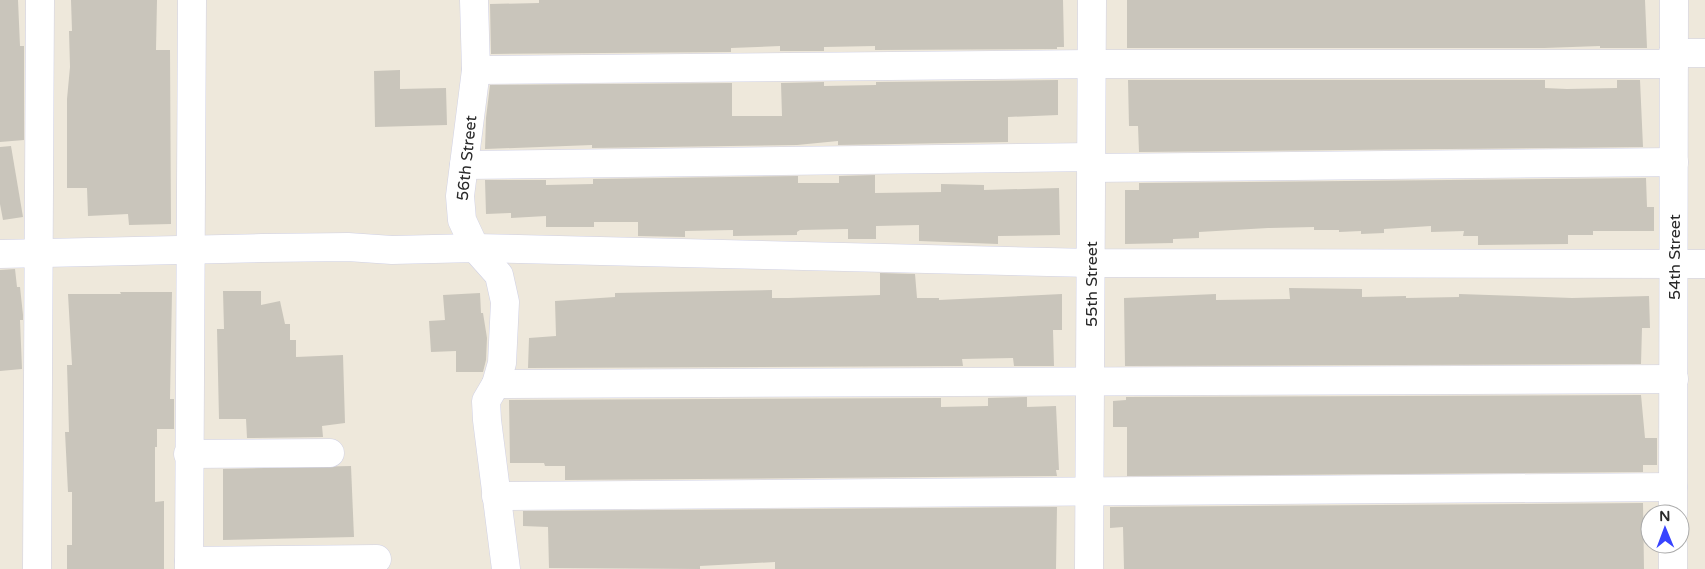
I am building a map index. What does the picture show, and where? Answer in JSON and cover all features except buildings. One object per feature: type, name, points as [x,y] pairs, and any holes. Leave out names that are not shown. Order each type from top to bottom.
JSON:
[{"type":"street","points":[[37,569],[40,0]]},
{"type":"street","points":[[192,0],[189,251],[189,565],[377,559]]},
{"type":"street","name":"56th Street","points":[[474,0],[476,70],[460,196],[462,220],[475,248],[499,275],[505,302],[502,363],[496,384],[486,401],[486,420],[506,569]]},
{"type":"street","name":"55th Street","points":[[1089,569],[1092,0]]},
{"type":"street","name":"54th Street","points":[[1673,504],[1674,0]]},
{"type":"street","points":[[476,70],[1092,64],[1674,64],[1673,53],[1705,53]]},
{"type":"street","points":[[464,166],[1091,157],[1091,168],[1674,162]]},
{"type":"street","points":[[0,254],[348,247],[392,250],[475,248],[1091,263],[1705,264]]},
{"type":"street","points":[[496,384],[1674,379]]},
{"type":"street","points":[[188,454],[330,453]]},
{"type":"street","points":[[496,496],[1673,487]]},
{"type":"street","points":[[1673,554],[1673,569]]}]
